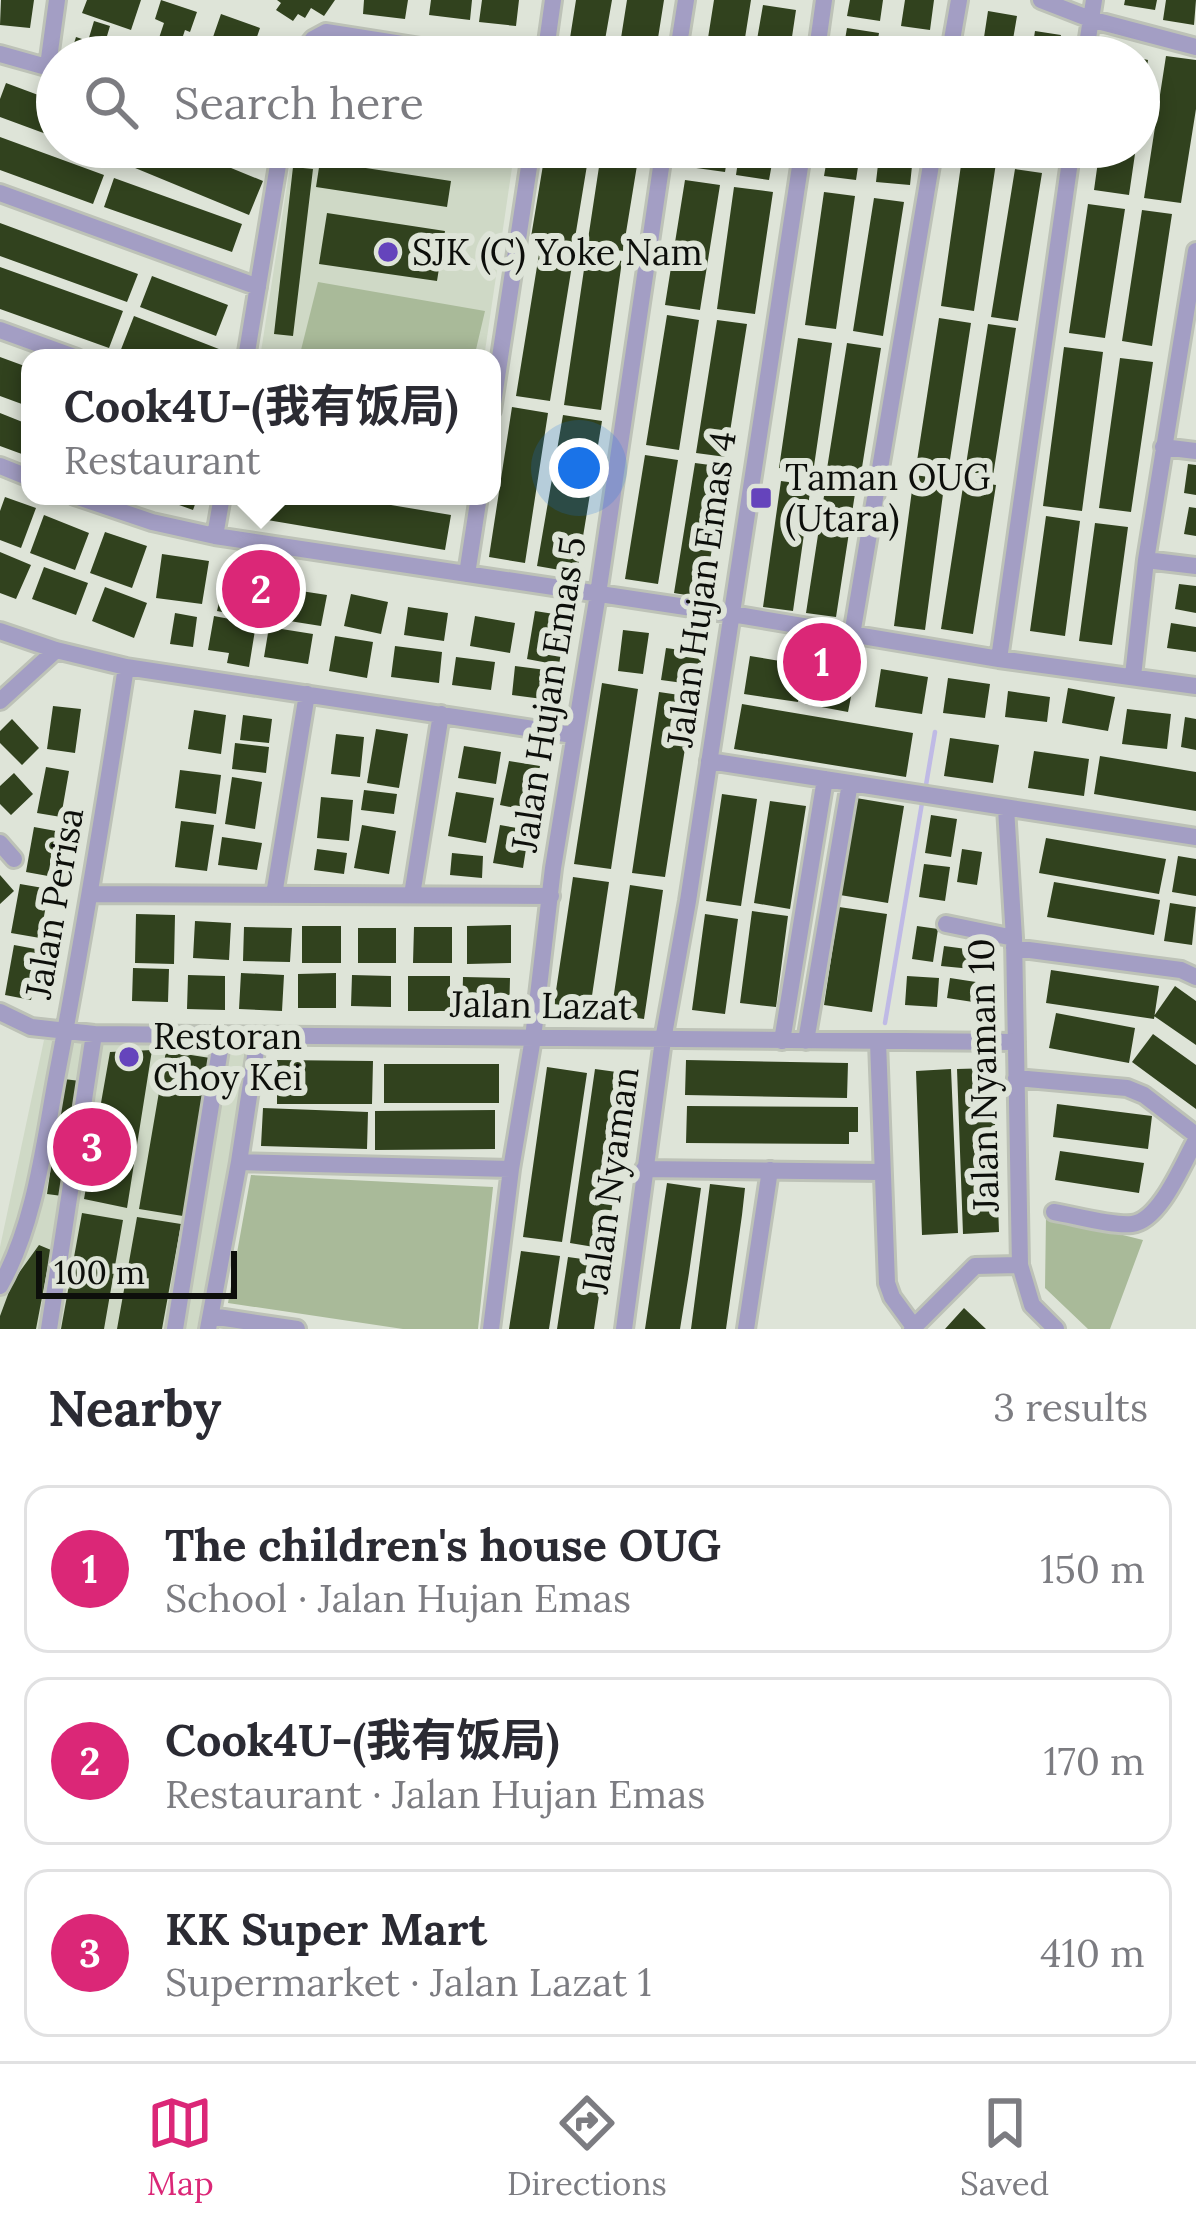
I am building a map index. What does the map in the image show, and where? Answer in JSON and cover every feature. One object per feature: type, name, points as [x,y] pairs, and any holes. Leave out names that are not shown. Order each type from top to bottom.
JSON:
[{"type":"street","points":[[54,36],[57,0]]},
{"type":"street","points":[[548,36],[553,0]]},
{"type":"street","points":[[680,36],[686,0]]},
{"type":"street","points":[[819,36],[824,0]]},
{"type":"street","points":[[953,36],[959,0]]},
{"type":"street","points":[[1041,0],[1092,9],[1196,46]]},
{"type":"street","points":[[319,36],[326,32],[351,36]]},
{"type":"street","points":[[0,53],[36,63]]},
{"type":"street","points":[[248,349],[277,168]]},
{"type":"street","points":[[501,351],[529,168]]},
{"type":"street","name":"Jalan Hujan Emas 5","points":[[491,1329],[573,735],[661,168]]},
{"type":"street","name":"Jalan Hujan Emas 4","points":[[662,1040],[688,901],[799,168]]},
{"type":"street","points":[[852,635],[930,168]]},
{"type":"street","points":[[999,659],[1069,168]]},
{"type":"street","points":[[0,193],[258,287]]},
{"type":"street","points":[[1133,676],[1163,447],[1190,327],[1196,251]]},
{"type":"street","points":[[0,330],[52,349]]},
{"type":"street","points":[[1163,447],[1196,451]]},
{"type":"street","points":[[102,505],[215,536],[1196,686]]},
{"type":"street","points":[[215,536],[220,505]]},
{"type":"street","points":[[467,574],[478,505]]},
{"type":"street","points":[[1146,560],[1196,566]]},
{"type":"street","points":[[0,631],[126,667],[573,735]]},
{"type":"street","points":[[0,701],[56,650]]},
{"type":"street","name":"Jalan Perisa","points":[[0,1286],[6,1256],[22,1238],[65,1032],[126,667]]},
{"type":"street","points":[[274,895],[308,694]]},
{"type":"street","points":[[412,896],[441,714]]},
{"type":"street","points":[[709,760],[1196,837]]},
{"type":"street","points":[[782,1041],[825,779]]},
{"type":"street","points":[[806,1041],[850,783]]},
{"type":"street","name":"Jalan Nyaman 10","points":[[1006,808],[1014,943],[1020,1265],[1032,1304],[1056,1329]]},
{"type":"street","points":[[0,843],[14,859]]},
{"type":"street","points":[[90,894],[551,896]]},
{"type":"street","points":[[946,924],[1014,943],[1181,970],[1196,977]]},
{"type":"street","name":"Jalan Lazat","points":[[0,1012],[31,1027],[94,1034],[1016,1042]]},
{"type":"street","points":[[50,1329],[94,1034]]},
{"type":"street","points":[[176,1329],[221,1037]]},
{"type":"street","points":[[258,1037],[209,1323],[297,1329]]},
{"type":"street","name":"Jalan Nyaman","points":[[624,1329],[662,1040]]},
{"type":"street","points":[[878,1042],[887,1283],[892,1297],[913,1328],[975,1266],[1020,1265]]},
{"type":"street","points":[[1016,1078],[1127,1088],[1196,1138],[1156,1210],[1145,1220],[1132,1224],[1054,1212]]},
{"type":"street","points":[[239,1162],[511,1169]]},
{"type":"street","points":[[644,1169],[881,1172]]},
{"type":"street","points":[[746,1329],[770,1170]]},
{"type":"shaded area","name":"SJK (C) Yoke Nam","points":[[290,168],[512,168],[485,349],[261,349]]},
{"type":"shaded area","points":[[44,1040],[238,1043],[237,1049],[251,1050],[197,1329],[0,1329],[0,1247]]},
{"type":"green space","points":[[318,282],[485,311],[476,349],[301,349]]},
{"type":"green space","points":[[251,1175],[493,1187],[478,1329],[403,1329],[228,1303]]},
{"type":"green space","points":[[1046,1216],[1143,1240],[1110,1329],[1088,1329],[1045,1288]]},
{"type":"building","points":[[1,0],[34,0],[30,28],[0,25]]},
{"type":"building","points":[[87,0],[141,0],[131,30],[82,13]]},
{"type":"building","points":[[161,0],[197,12],[190,32],[185,30],[183,36],[160,36],[164,23],[155,19]]},
{"type":"building","points":[[277,0],[335,0],[324,16],[311,8],[305,18],[298,14],[293,21],[276,10],[281,3]]},
{"type":"building","points":[[364,0],[408,0],[405,19],[363,14]]},
{"type":"building","points":[[431,0],[472,0],[470,20],[429,15]]},
{"type":"building","points":[[482,0],[519,0],[516,26],[479,22]]},
{"type":"building","points":[[576,0],[612,0],[606,36],[570,36]]},
{"type":"building","points":[[627,0],[664,0],[658,36],[621,36]]},
{"type":"building","points":[[714,0],[751,0],[745,36],[708,36]]},
{"type":"building","points":[[850,0],[883,0],[880,21],[847,16]]},
{"type":"building","points":[[905,0],[934,0],[930,30],[901,26]]},
{"type":"building","points":[[1125,0],[1157,0],[1155,10],[1124,5]]},
{"type":"building","points":[[1166,0],[1196,0],[1194,25],[1163,20]]},
{"type":"building","points":[[763,5],[796,10],[792,36],[758,36]]},
{"type":"building","points":[[988,11],[1017,16],[1014,36],[984,36]]},
{"type":"building","points":[[221,14],[260,28],[257,36],[213,36]]},
{"type":"building","points":[[94,21],[110,26],[107,36],[90,36]]},
{"type":"building","points":[[847,28],[879,33],[878,36],[846,36]]},
{"type":"building","points":[[1166,56],[1196,60],[1196,109],[1181,203],[1144,198],[1149,168],[1160,168],[1160,95]]},
{"type":"building","points":[[6,83],[36,94],[36,130],[0,117]]},
{"type":"building","points":[[0,137],[36,150],[36,168],[85,168],[104,175],[93,204],[0,170]]},
{"type":"building","points":[[135,168],[231,168],[263,181],[249,215]]},
{"type":"building","points":[[293,168],[313,169],[293,336],[274,334]]},
{"type":"building","points":[[319,168],[366,168],[451,181],[447,207],[316,187]]},
{"type":"building","points":[[542,168],[587,168],[574,244],[531,237]]},
{"type":"building","points":[[599,168],[637,168],[623,251],[587,246]]},
{"type":"building","points":[[737,168],[771,168],[769,180],[736,175]]},
{"type":"building","points":[[825,168],[858,168],[856,180],[824,176]]},
{"type":"building","points":[[878,168],[912,168],[910,185],[876,182]]},
{"type":"building","points":[[961,168],[995,168],[974,311],[941,306]]},
{"type":"building","points":[[1097,168],[1133,168],[1129,195],[1094,190]]},
{"type":"building","points":[[1015,169],[1042,173],[1018,321],[991,317]]},
{"type":"building","points":[[114,178],[242,224],[232,252],[104,207]]},
{"type":"building","points":[[685,180],[720,185],[700,310],[665,305]]},
{"type":"building","points":[[734,187],[773,192],[755,314],[717,309]]},
{"type":"building","points":[[824,192],[855,196],[836,329],[805,325]]},
{"type":"building","points":[[874,198],[904,202],[883,336],[853,331]]},
{"type":"building","points":[[1088,204],[1125,209],[1105,338],[1069,333]]},
{"type":"building","points":[[1142,210],[1172,214],[1152,346],[1122,341]]},
{"type":"building","points":[[327,213],[445,231],[437,281],[319,264]]},
{"type":"building","points":[[0,223],[138,274],[127,302],[0,256]]},
{"type":"building","points":[[540,248],[574,253],[550,401],[516,396]]},
{"type":"building","points":[[586,256],[622,261],[601,410],[564,405]]},
{"type":"building","points":[[0,267],[123,311],[109,348],[0,309]]},
{"type":"building","points":[[152,276],[228,305],[216,336],[140,307]]},
{"type":"building","points":[[667,315],[699,320],[679,450],[646,445]]},
{"type":"building","points":[[134,316],[219,349],[121,349]]},
{"type":"building","points":[[939,318],[971,323],[949,466],[917,461]]},
{"type":"building","points":[[717,320],[747,324],[726,457],[696,453]]},
{"type":"building","points":[[988,324],[1016,328],[993,476],[965,471]]},
{"type":"building","points":[[798,338],[832,343],[813,473],[779,468]]},
{"type":"building","points":[[847,343],[881,348],[860,480],[826,475]]},
{"type":"building","points":[[1064,347],[1103,352],[1082,511],[1043,506]]},
{"type":"building","points":[[0,357],[21,365],[21,404],[0,396]]},
{"type":"building","points":[[1120,358],[1153,362],[1131,512],[1099,508]]},
{"type":"building","points":[[512,407],[548,413],[525,563],[489,557],[497,505],[501,505]]},
{"type":"building","points":[[0,413],[21,421],[21,454],[0,446]]},
{"type":"building","points":[[563,415],[602,421],[577,573],[537,566]]},
{"type":"building","points":[[645,455],[678,460],[658,584],[625,579]]},
{"type":"building","points":[[695,463],[725,467],[704,598],[674,593]]},
{"type":"building","points":[[1188,464],[1196,465],[1196,495],[1184,493]]},
{"type":"building","points":[[914,475],[945,479],[925,630],[894,626]]},
{"type":"building","points":[[964,480],[996,485],[973,634],[941,629]]},
{"type":"building","points":[[781,481],[811,485],[793,611],[763,607]]},
{"type":"building","points":[[826,483],[856,487],[836,617],[806,613]]},
{"type":"building","points":[[5,497],[36,508],[21,548],[0,540]]},
{"type":"building","points":[[251,505],[391,505],[451,515],[445,550],[249,517]]},
{"type":"building","points":[[1189,507],[1196,508],[1196,536],[1184,534]]},
{"type":"building","points":[[44,515],[89,533],[75,570],[30,553]]},
{"type":"building","points":[[1046,516],[1080,521],[1065,636],[1030,631]]},
{"type":"building","points":[[1095,523],[1128,527],[1112,645],[1079,641]]},
{"type":"building","points":[[105,532],[147,546],[132,588],[90,573]]},
{"type":"building","points":[[0,552],[31,565],[16,599],[0,593]]},
{"type":"building","points":[[162,554],[209,561],[202,604],[156,598]]},
{"type":"building","points":[[44,567],[88,583],[76,615],[32,599]]},
{"type":"building","points":[[225,577],[265,586],[258,619],[217,611]]},
{"type":"building","points":[[1179,584],[1196,586],[1196,613],[1175,609]]},
{"type":"building","points":[[105,587],[147,603],[134,638],[92,621]]},
{"type":"building","points":[[288,589],[327,595],[321,626],[283,620]]},
{"type":"building","points":[[351,594],[388,602],[381,634],[344,626]]},
{"type":"building","points":[[408,607],[448,613],[444,641],[404,635]]},
{"type":"building","points":[[535,611],[567,616],[559,665],[527,659]]},
{"type":"building","points":[[175,613],[197,617],[193,647],[170,644]]},
{"type":"building","points":[[214,616],[256,624],[249,667],[227,663],[229,653],[208,650]]},
{"type":"building","points":[[475,616],[515,623],[510,653],[470,646]]},
{"type":"building","points":[[1171,623],[1196,627],[1196,652],[1167,648]]},
{"type":"building","points":[[269,627],[313,634],[308,664],[264,657]]},
{"type":"building","points":[[623,630],[649,633],[643,674],[618,671]]},
{"type":"building","points":[[335,636],[373,642],[367,678],[329,671]]},
{"type":"building","points":[[395,646],[442,652],[439,683],[391,677]]},
{"type":"building","points":[[666,648],[702,653],[698,685],[661,680]]},
{"type":"building","points":[[750,656],[804,665],[798,702],[744,694]]},
{"type":"building","points":[[456,657],[495,662],[491,690],[452,685]]},
{"type":"building","points":[[813,658],[857,666],[848,712],[805,704]]},
{"type":"building","points":[[515,666],[554,671],[550,700],[512,695]]},
{"type":"building","points":[[881,669],[928,677],[922,714],[875,707]]},
{"type":"building","points":[[948,678],[990,684],[985,718],[943,713]]},
{"type":"building","points":[[602,683],[638,689],[611,869],[574,864]]},
{"type":"building","points":[[1068,688],[1115,697],[1108,731],[1062,723]]},
{"type":"building","points":[[1008,691],[1050,697],[1047,722],[1005,717]]},
{"type":"building","points":[[659,692],[693,697],[665,877],[632,873]]},
{"type":"building","points":[[742,704],[913,733],[906,777],[734,749]]},
{"type":"building","points":[[53,706],[81,709],[75,753],[47,749]]},
{"type":"building","points":[[1127,709],[1171,714],[1167,749],[1122,744]]},
{"type":"building","points":[[194,710],[226,715],[221,754],[188,749]]},
{"type":"building","points":[[243,715],[272,719],[269,743],[240,740]]},
{"type":"building","points":[[1185,717],[1196,719],[1196,750],[1181,747]]},
{"type":"building","points":[[12,719],[39,748],[22,765],[0,743],[0,731]]},
{"type":"building","points":[[376,729],[408,734],[399,788],[367,783]]},
{"type":"building","points":[[336,734],[364,737],[360,777],[331,774]]},
{"type":"building","points":[[950,738],[999,745],[993,783],[944,776]]},
{"type":"building","points":[[235,743],[269,747],[266,773],[232,769]]},
{"type":"building","points":[[464,746],[501,752],[496,784],[458,778]]},
{"type":"building","points":[[1034,751],[1089,759],[1084,796],[1028,788]]},
{"type":"building","points":[[1100,756],[1196,772],[1196,811],[1094,794]]},
{"type":"building","points":[[509,761],[540,766],[531,811],[500,805]]},
{"type":"building","points":[[46,767],[69,771],[61,817],[37,813]]},
{"type":"building","points":[[180,770],[221,775],[216,814],[175,808]]},
{"type":"building","points":[[14,773],[33,794],[11,815],[0,804],[0,786]]},
{"type":"building","points":[[232,777],[262,782],[255,829],[225,824]]},
{"type":"building","points":[[364,790],[397,794],[394,814],[361,810]]},
{"type":"building","points":[[456,792],[494,798],[486,843],[448,836]]},
{"type":"building","points":[[722,794],[757,799],[741,906],[706,901]]},
{"type":"building","points":[[321,797],[353,800],[349,841],[317,838]]},
{"type":"building","points":[[856,798],[904,806],[888,903],[840,895]]},
{"type":"building","points":[[770,801],[806,806],[790,909],[754,903]]},
{"type":"building","points":[[931,815],[957,819],[951,857],[925,853]]},
{"type":"building","points":[[181,821],[214,825],[207,871],[175,867]]},
{"type":"building","points":[[362,825],[396,831],[389,874],[354,868]]},
{"type":"building","points":[[500,825],[529,830],[523,868],[493,863]]},
{"type":"building","points":[[34,827],[56,831],[48,876],[26,872]]},
{"type":"building","points":[[222,837],[262,843],[257,870],[218,865]]},
{"type":"building","points":[[1046,838],[1166,859],[1159,894],[1039,873]]},
{"type":"building","points":[[317,849],[347,853],[344,874],[314,870]]},
{"type":"building","points":[[962,849],[982,852],[977,885],[957,882]]},
{"type":"building","points":[[452,853],[483,856],[482,878],[450,875]]},
{"type":"building","points":[[1178,856],[1196,859],[1196,896],[1172,892]]},
{"type":"building","points":[[924,864],[950,867],[945,901],[919,897]]},
{"type":"building","points":[[0,875],[14,891],[0,904]]},
{"type":"building","points":[[573,877],[609,882],[590,1009],[554,1004]]},
{"type":"building","points":[[1054,882],[1160,900],[1154,935],[1047,917]]},
{"type":"building","points":[[20,884],[49,889],[40,938],[11,933]]},
{"type":"building","points":[[630,885],[663,890],[644,1019],[611,1014]]},
{"type":"building","points":[[1170,903],[1196,907],[1192,945],[1164,941]]},
{"type":"building","points":[[839,907],[887,914],[872,1012],[824,1005]]},
{"type":"building","points":[[752,911],[788,916],[776,1007],[740,1003]]},
{"type":"building","points":[[136,914],[175,915],[174,964],[135,963]]},
{"type":"building","points":[[705,914],[738,919],[725,1014],[692,1010]]},
{"type":"building","points":[[195,921],[231,923],[229,960],[193,958]]},
{"type":"building","points":[[511,925],[511,963],[467,964],[467,926]]},
{"type":"building","points":[[302,926],[341,926],[341,963],[302,963]]},
{"type":"building","points":[[917,926],[938,929],[933,962],[912,959]]},
{"type":"building","points":[[244,927],[292,928],[290,962],[243,961]]},
{"type":"building","points":[[414,927],[452,927],[452,963],[413,963]]},
{"type":"building","points":[[358,928],[396,928],[396,963],[358,963]]},
{"type":"building","points":[[14,945],[41,950],[31,1000],[5,995]]},
{"type":"building","points":[[944,946],[974,950],[972,969],[941,966]]},
{"type":"building","points":[[133,968],[169,969],[168,1002],[132,1001]]},
{"type":"building","points":[[1051,970],[1159,986],[1154,1019],[1046,1003]]},
{"type":"building","points":[[241,973],[284,975],[282,1011],[239,1009]]},
{"type":"building","points":[[336,973],[336,1008],[298,1008],[298,974]]},
{"type":"building","points":[[188,975],[225,976],[225,1010],[187,1009]]},
{"type":"building","points":[[352,975],[391,976],[391,1007],[351,1006]]},
{"type":"building","points":[[408,976],[450,976],[450,1011],[408,1011]]},
{"type":"building","points":[[907,976],[939,978],[937,1007],[905,1005]]},
{"type":"building","points":[[463,977],[510,978],[509,1016],[462,1016]]},
{"type":"building","points":[[950,978],[989,984],[986,1004],[947,998]]},
{"type":"building","points":[[1175,986],[1196,1001],[1196,1045],[1154,1016]]},
{"type":"building","points":[[1056,1013],[1135,1028],[1129,1063],[1049,1048]]},
{"type":"building","points":[[1153,1034],[1196,1065],[1196,1109],[1132,1062]]},
{"type":"building","points":[[152,1050],[127,1208],[84,1199],[110,1052]]},
{"type":"building","points":[[166,1051],[210,1058],[183,1216],[139,1209]]},
{"type":"building","points":[[277,1060],[373,1061],[372,1104],[277,1104]]},
{"type":"building","points":[[686,1060],[848,1063],[847,1098],[685,1095]]},
{"type":"building","points":[[384,1064],[499,1064],[499,1103],[384,1103]]},
{"type":"building","points":[[547,1067],[587,1073],[562,1242],[523,1237]]},
{"type":"building","points":[[993,1068],[999,1232],[963,1234],[957,1069]]},
{"type":"building","points":[[595,1069],[631,1074],[606,1249],[570,1243]]},
{"type":"building","points":[[951,1069],[958,1233],[922,1235],[916,1071]]},
{"type":"building","points":[[64,1079],[80,1081],[62,1196],[47,1194]]},
{"type":"building","points":[[1057,1104],[1152,1116],[1148,1149],[1053,1137]]},
{"type":"building","points":[[687,1106],[858,1107],[858,1132],[849,1132],[849,1144],[686,1143]]},
{"type":"building","points":[[263,1108],[368,1112],[367,1149],[261,1146]]},
{"type":"building","points":[[495,1110],[495,1149],[375,1150],[375,1111]]},
{"type":"building","points":[[1060,1151],[1144,1163],[1139,1193],[1055,1180]]},
{"type":"building","points":[[667,1183],[701,1188],[689,1273],[680,1329],[645,1329]]},
{"type":"building","points":[[710,1184],[745,1188],[742,1215],[726,1329],[691,1329]]},
{"type":"building","points":[[82,1213],[123,1220],[104,1329],[61,1329]]},
{"type":"building","points":[[137,1217],[181,1224],[162,1329],[117,1329]]},
{"type":"building","points":[[39,1245],[51,1250],[36,1329],[0,1329],[13,1281]]},
{"type":"building","points":[[521,1251],[560,1256],[549,1329],[509,1329]]},
{"type":"building","points":[[568,1257],[604,1262],[594,1329],[557,1329]]},
{"type":"building","points":[[964,1308],[986,1329],[945,1329]]},
{"type":"waterway","points":[[926,785],[935,732]]},
{"type":"waterway","points":[[885,1023],[922,803]]},
{"type":"place","name":"SJK (C) Yoke Nam","points":[[388,252]]},
{"type":"place","name":"Taman OUG (Utara)","points":[[761,498]]},
{"type":"place","name":"Cook4U-(我有饭局)","points":[[261,589]]},
{"type":"place","name":"The children's house OUG","points":[[822,662]]},
{"type":"place","name":"Restoran Choy Kei","points":[[129,1057]]},
{"type":"place","name":"KK Super Mart","points":[[92,1147]]}]
